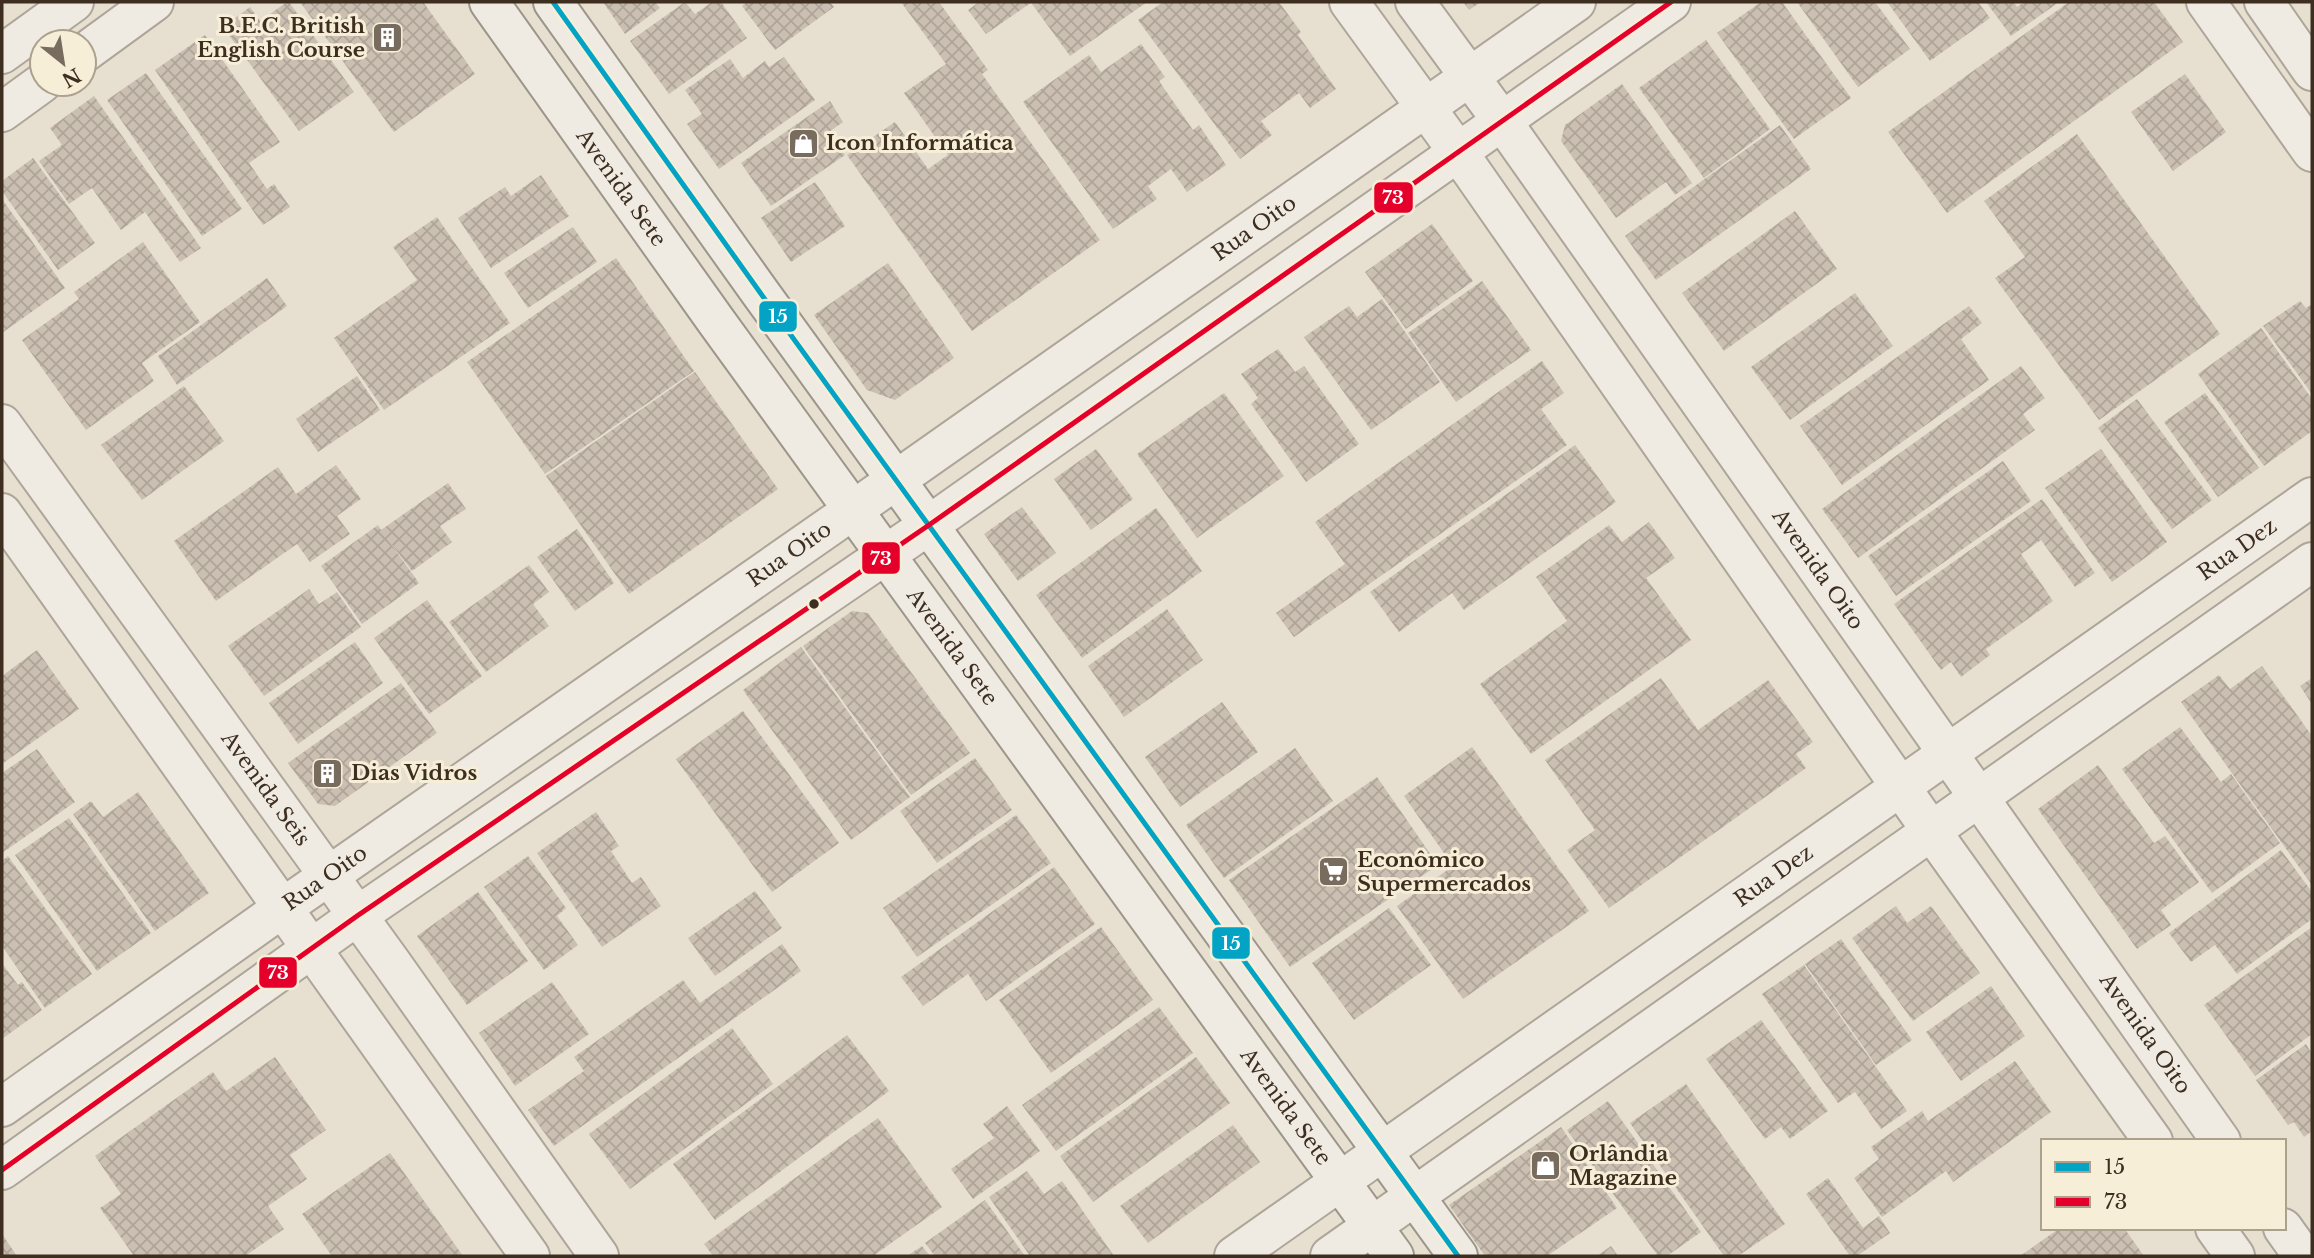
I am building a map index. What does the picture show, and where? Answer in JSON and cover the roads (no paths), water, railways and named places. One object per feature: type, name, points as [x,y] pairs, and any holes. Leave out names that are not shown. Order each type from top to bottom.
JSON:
[{"type":"street","points":[[2,54],[74,2]]},
{"type":"street","points":[[98,43],[154,2]]},
{"type":"street","name":"Avenida Sete","points":[[489,2],[885,555],[1383,1241]]},
{"type":"street","points":[[553,2],[758,291],[1458,1256]]},
{"type":"street","points":[[1349,2],[1458,152],[1932,831],[2152,1139]]},
{"type":"street","name":"Avenida Oito","points":[[1415,2],[1502,121],[2220,1139]]},
{"type":"street","name":"Rua Oito","points":[[2,1107],[1576,2]]},
{"type":"street","points":[[2,1170],[357,916],[929,526],[1671,2]]},
{"type":"street","points":[[2206,2],[2312,152]]},
{"type":"street","points":[[2264,2],[2312,71]]},
{"type":"street","points":[[2,112],[28,93]]},
{"type":"street","name":"Avenida Seis","points":[[2,424],[599,1256]]},
{"type":"street","name":"Rua Dez","points":[[1234,1256],[2312,497]]},
{"type":"street","points":[[2,513],[530,1256]]},
{"type":"street","points":[[1330,1256],[1383,1241],[1415,1197],[2312,562]]},
{"type":"street","points":[[2216,1230],[2235,1256]]},
{"type":"street","points":[[2284,1230],[2303,1256]]},
{"type":"place","name":"B.E.C. British English Course","points":[[388,38]]},
{"type":"place","name":"Icon Informática","points":[[803,143]]},
{"type":"place","name":"Dias Vidros","points":[[328,773]]},
{"type":"place","name":"Econômico Supermercados","points":[[1334,872]]},
{"type":"place","name":"Orlândia Magazine","points":[[1546,1166]]}]
